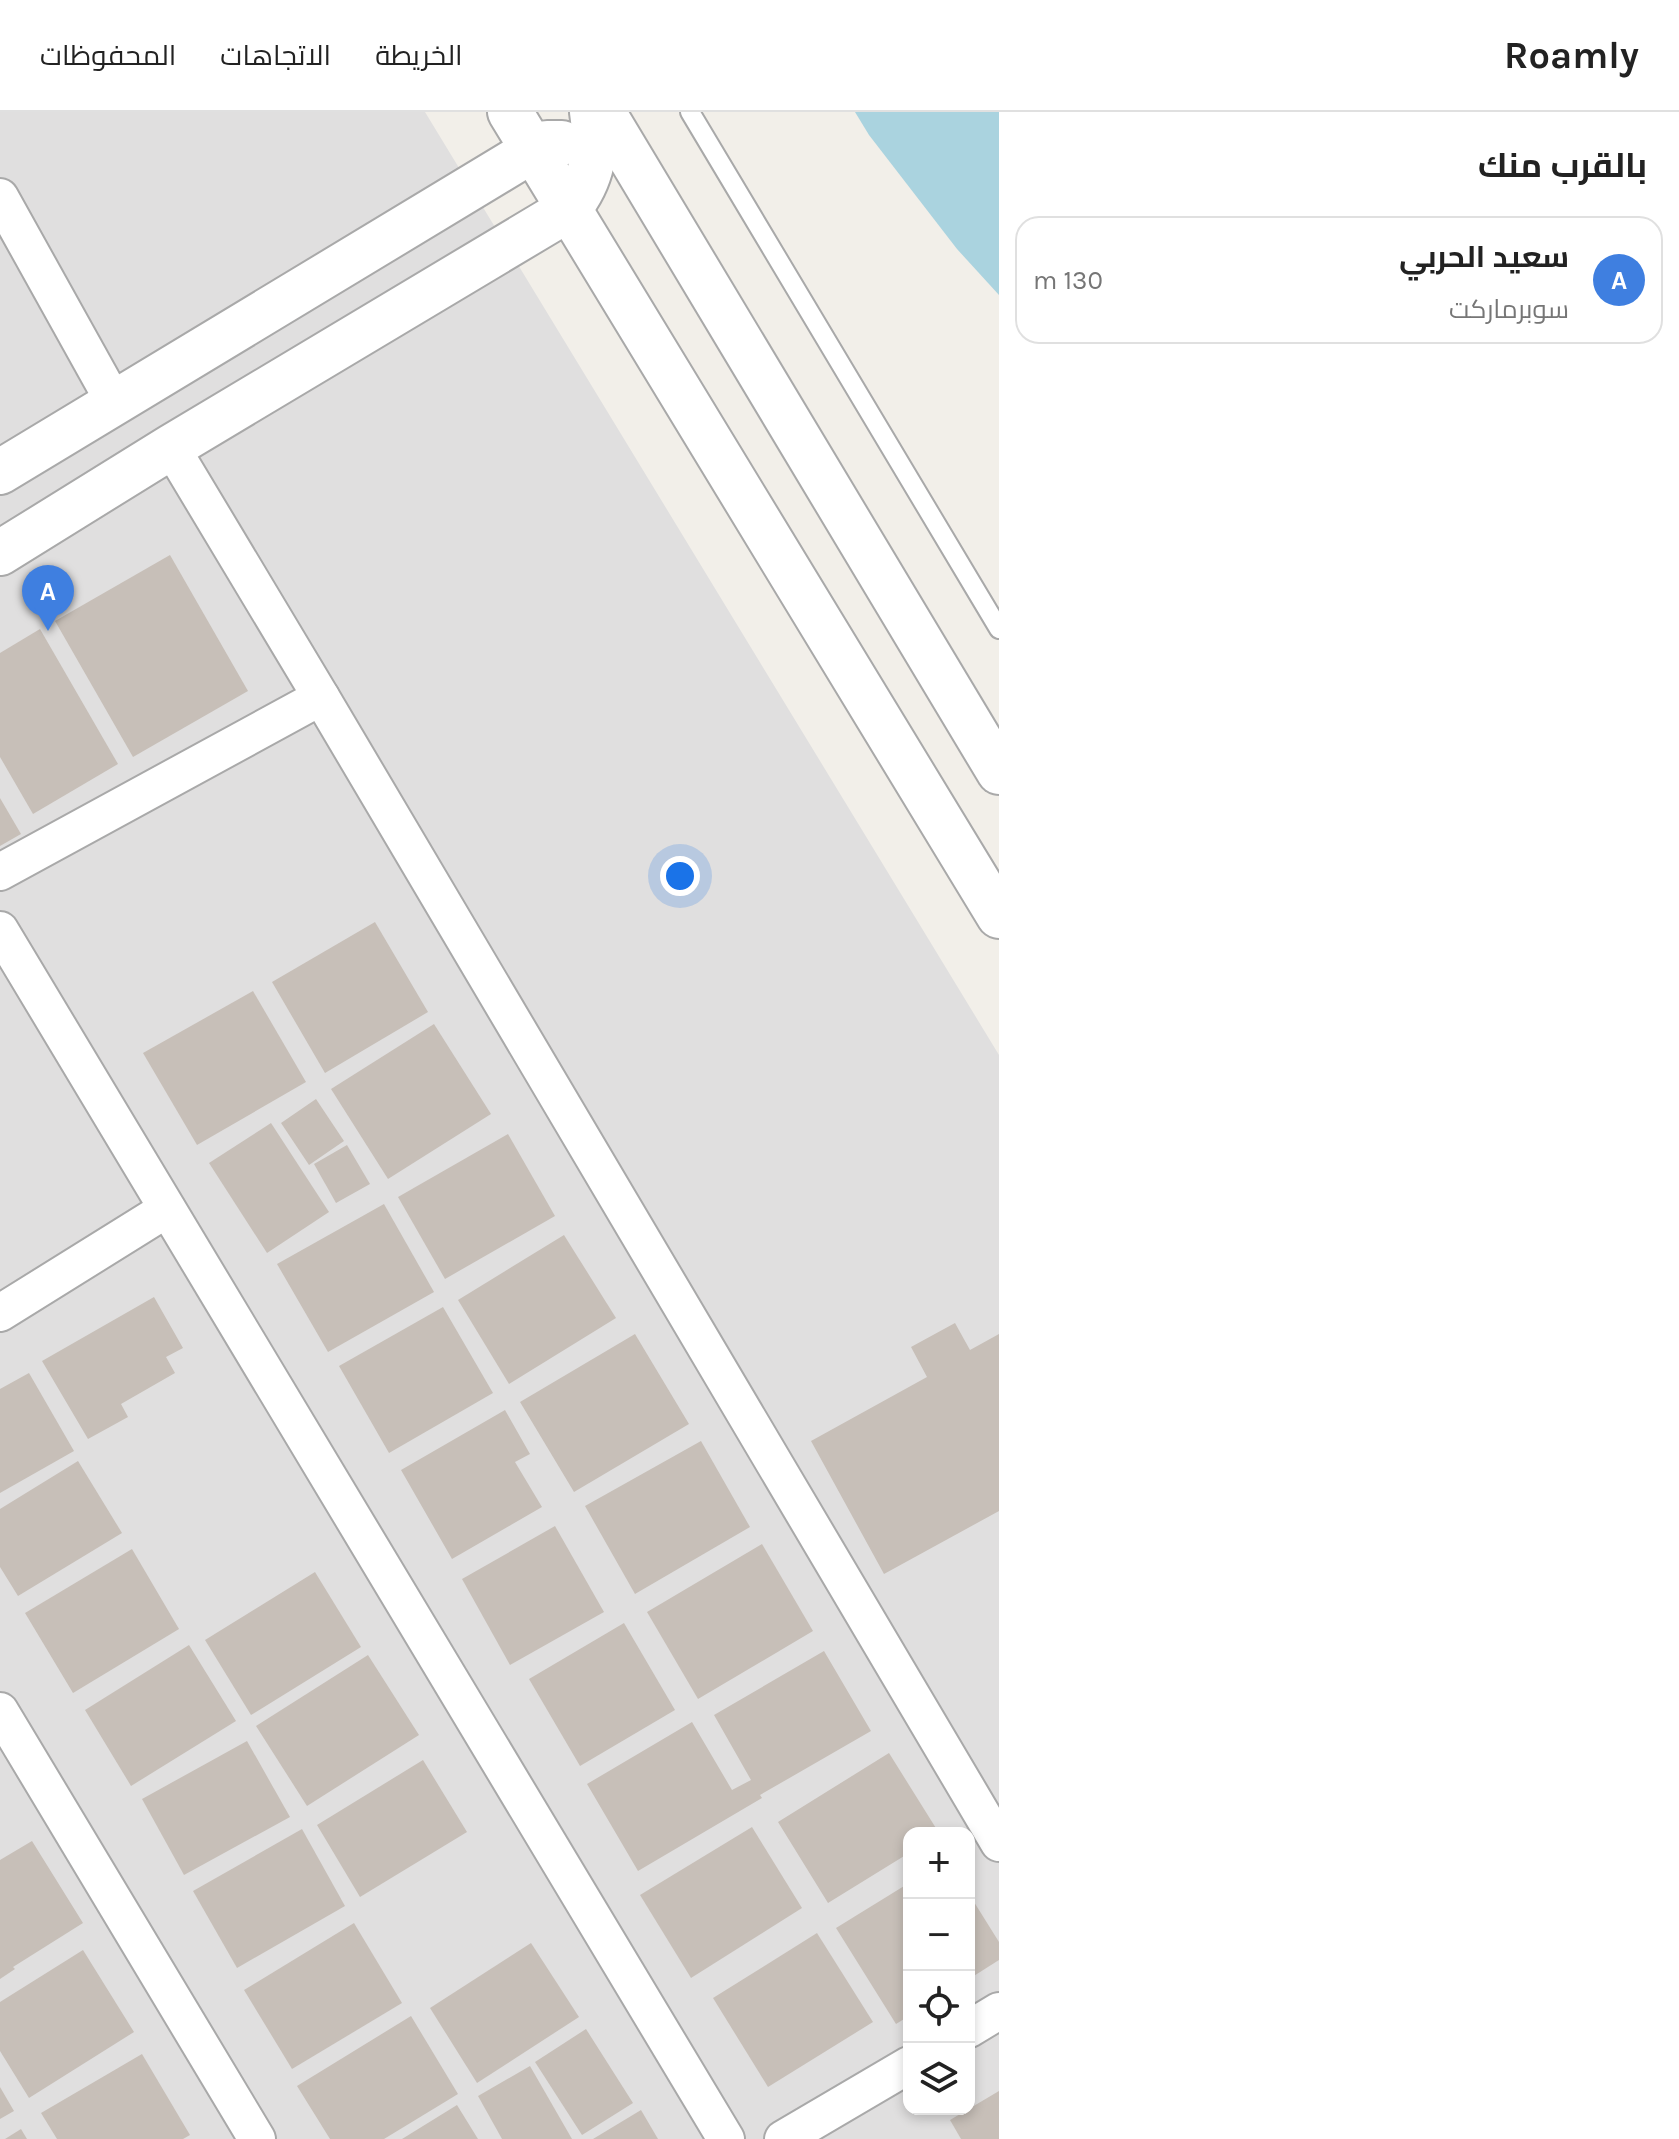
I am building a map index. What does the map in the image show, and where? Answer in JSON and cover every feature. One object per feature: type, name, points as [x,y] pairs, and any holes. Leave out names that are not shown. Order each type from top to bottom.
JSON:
[{"type":"street","points":[[510,112],[999,916]]},
{"type":"street","points":[[0,472],[533,150],[547,143],[578,145],[596,125]]},
{"type":"street","points":[[596,125],[652,194],[999,772]]},
{"type":"street","points":[[0,553],[569,209],[581,195],[590,173],[596,125]]},
{"type":"street","points":[[0,197],[114,402]]},
{"type":"street","points":[[171,447],[999,1843]]},
{"type":"street","points":[[0,872],[321,697]]},
{"type":"street","points":[[0,930],[726,2139]]},
{"type":"street","points":[[0,1313],[167,1209]]},
{"type":"street","points":[[0,1711],[257,2139]]},
{"type":"street","points":[[975,2025],[999,2011]]},
{"type":"street","points":[[783,2139],[903,2069]]},
{"type":"lane","points":[[690,112],[999,629]]},
{"type":"shaded area","points":[[0,112],[425,112],[999,1055],[999,2139],[0,2139]]},
{"type":"water","points":[[855,112],[999,112],[999,295],[957,249],[869,135]]},
{"type":"building","points":[[170,555],[248,691],[133,757],[55,621]]},
{"type":"building","points":[[40,629],[118,764],[33,814],[0,757],[0,653]]},
{"type":"building","points":[[0,798],[21,834],[0,846]]},
{"type":"building","points":[[375,922],[428,1012],[325,1073],[272,982]]},
{"type":"building","points":[[253,991],[306,1082],[197,1145],[143,1053]]},
{"type":"building","points":[[434,1024],[491,1114],[388,1179],[331,1089]]},
{"type":"building","points":[[316,1099],[344,1141],[309,1165],[281,1123]]},
{"type":"building","points":[[271,1123],[329,1212],[267,1253],[209,1163]]},
{"type":"building","points":[[508,1134],[555,1216],[445,1279],[398,1197]]},
{"type":"building","points":[[347,1145],[370,1184],[336,1203],[314,1164]]},
{"type":"building","points":[[384,1204],[434,1292],[328,1352],[277,1264]]},
{"type":"building","points":[[564,1235],[616,1318],[509,1384],[458,1300]]},
{"type":"building","points":[[154,1297],[183,1348],[166,1357],[175,1373],[121,1404],[128,1417],[88,1439],[42,1361]]},
{"type":"building","points":[[443,1307],[493,1393],[389,1453],[339,1366]]},
{"type":"building","points":[[955,1323],[970,1350],[999,1334],[999,1511],[884,1574],[811,1441],[927,1377],[911,1347]]},
{"type":"building","points":[[635,1334],[689,1424],[574,1492],[520,1402]]},
{"type":"building","points":[[29,1373],[74,1451],[0,1493],[0,1389]]},
{"type":"building","points":[[505,1410],[530,1454],[515,1462],[542,1507],[452,1559],[401,1470]]},
{"type":"building","points":[[701,1441],[750,1527],[635,1594],[585,1506]]},
{"type":"building","points":[[78,1461],[122,1533],[18,1596],[0,1567],[0,1509]]},
{"type":"building","points":[[555,1526],[604,1612],[510,1665],[462,1579]]},
{"type":"building","points":[[762,1544],[813,1631],[698,1699],[647,1612]]},
{"type":"building","points":[[132,1549],[179,1629],[73,1693],[25,1613]]},
{"type":"building","points":[[315,1572],[361,1647],[251,1715],[205,1640]]},
{"type":"building","points":[[624,1623],[675,1710],[580,1766],[529,1679]]},
{"type":"building","points":[[189,1645],[236,1721],[131,1786],[85,1710]]},
{"type":"building","points":[[824,1651],[871,1731],[638,1871],[587,1784],[692,1722],[732,1790],[751,1780],[714,1715]]},
{"type":"building","points":[[368,1655],[419,1735],[307,1806],[256,1726]]},
{"type":"building","points":[[247,1741],[290,1817],[184,1875],[142,1799]]},
{"type":"building","points":[[889,1753],[935,1827],[903,1827],[903,1857],[828,1903],[778,1822]]},
{"type":"building","points":[[423,1760],[467,1832],[360,1897],[317,1825]]},
{"type":"building","points":[[752,1827],[802,1908],[691,1978],[640,1895]]},
{"type":"building","points":[[302,1829],[345,1906],[237,1968],[193,1891]]},
{"type":"building","points":[[32,1841],[83,1923],[13,1967],[15,1969],[0,1979],[0,1860]]},
{"type":"building","points":[[903,1887],[903,2020],[896,2024],[836,1928]]},
{"type":"building","points":[[975,1904],[999,1942],[999,1960],[975,1975]]},
{"type":"building","points":[[354,1923],[402,2003],[292,2069],[244,1990]]},
{"type":"building","points":[[817,1933],[873,2022],[768,2087],[713,1998]]},
{"type":"building","points":[[531,1943],[579,2017],[477,2083],[430,2008]]},
{"type":"building","points":[[83,1950],[134,2032],[29,2098],[0,2051],[0,2002]]},
{"type":"building","points":[[411,2016],[458,2094],[384,2139],[330,2139],[297,2086]]},
{"type":"building","points":[[586,2029],[633,2103],[582,2135],[535,2062]]},
{"type":"building","points":[[142,2054],[190,2135],[183,2139],[57,2139],[41,2113]]},
{"type":"building","points":[[530,2066],[572,2139],[502,2139],[478,2096]]},
{"type":"building","points":[[0,2087],[14,2111],[0,2119]]},
{"type":"building","points":[[999,2091],[999,2139],[961,2139],[950,2120],[958,2115],[975,2115],[975,2105]]},
{"type":"building","points":[[457,2105],[478,2139],[402,2139]]},
{"type":"building","points":[[641,2110],[658,2139],[593,2139]]},
{"type":"building","points":[[21,2129],[27,2139],[5,2139]]},
{"type":"place","name":"سعيد الحربي","points":[[48,631]]}]
